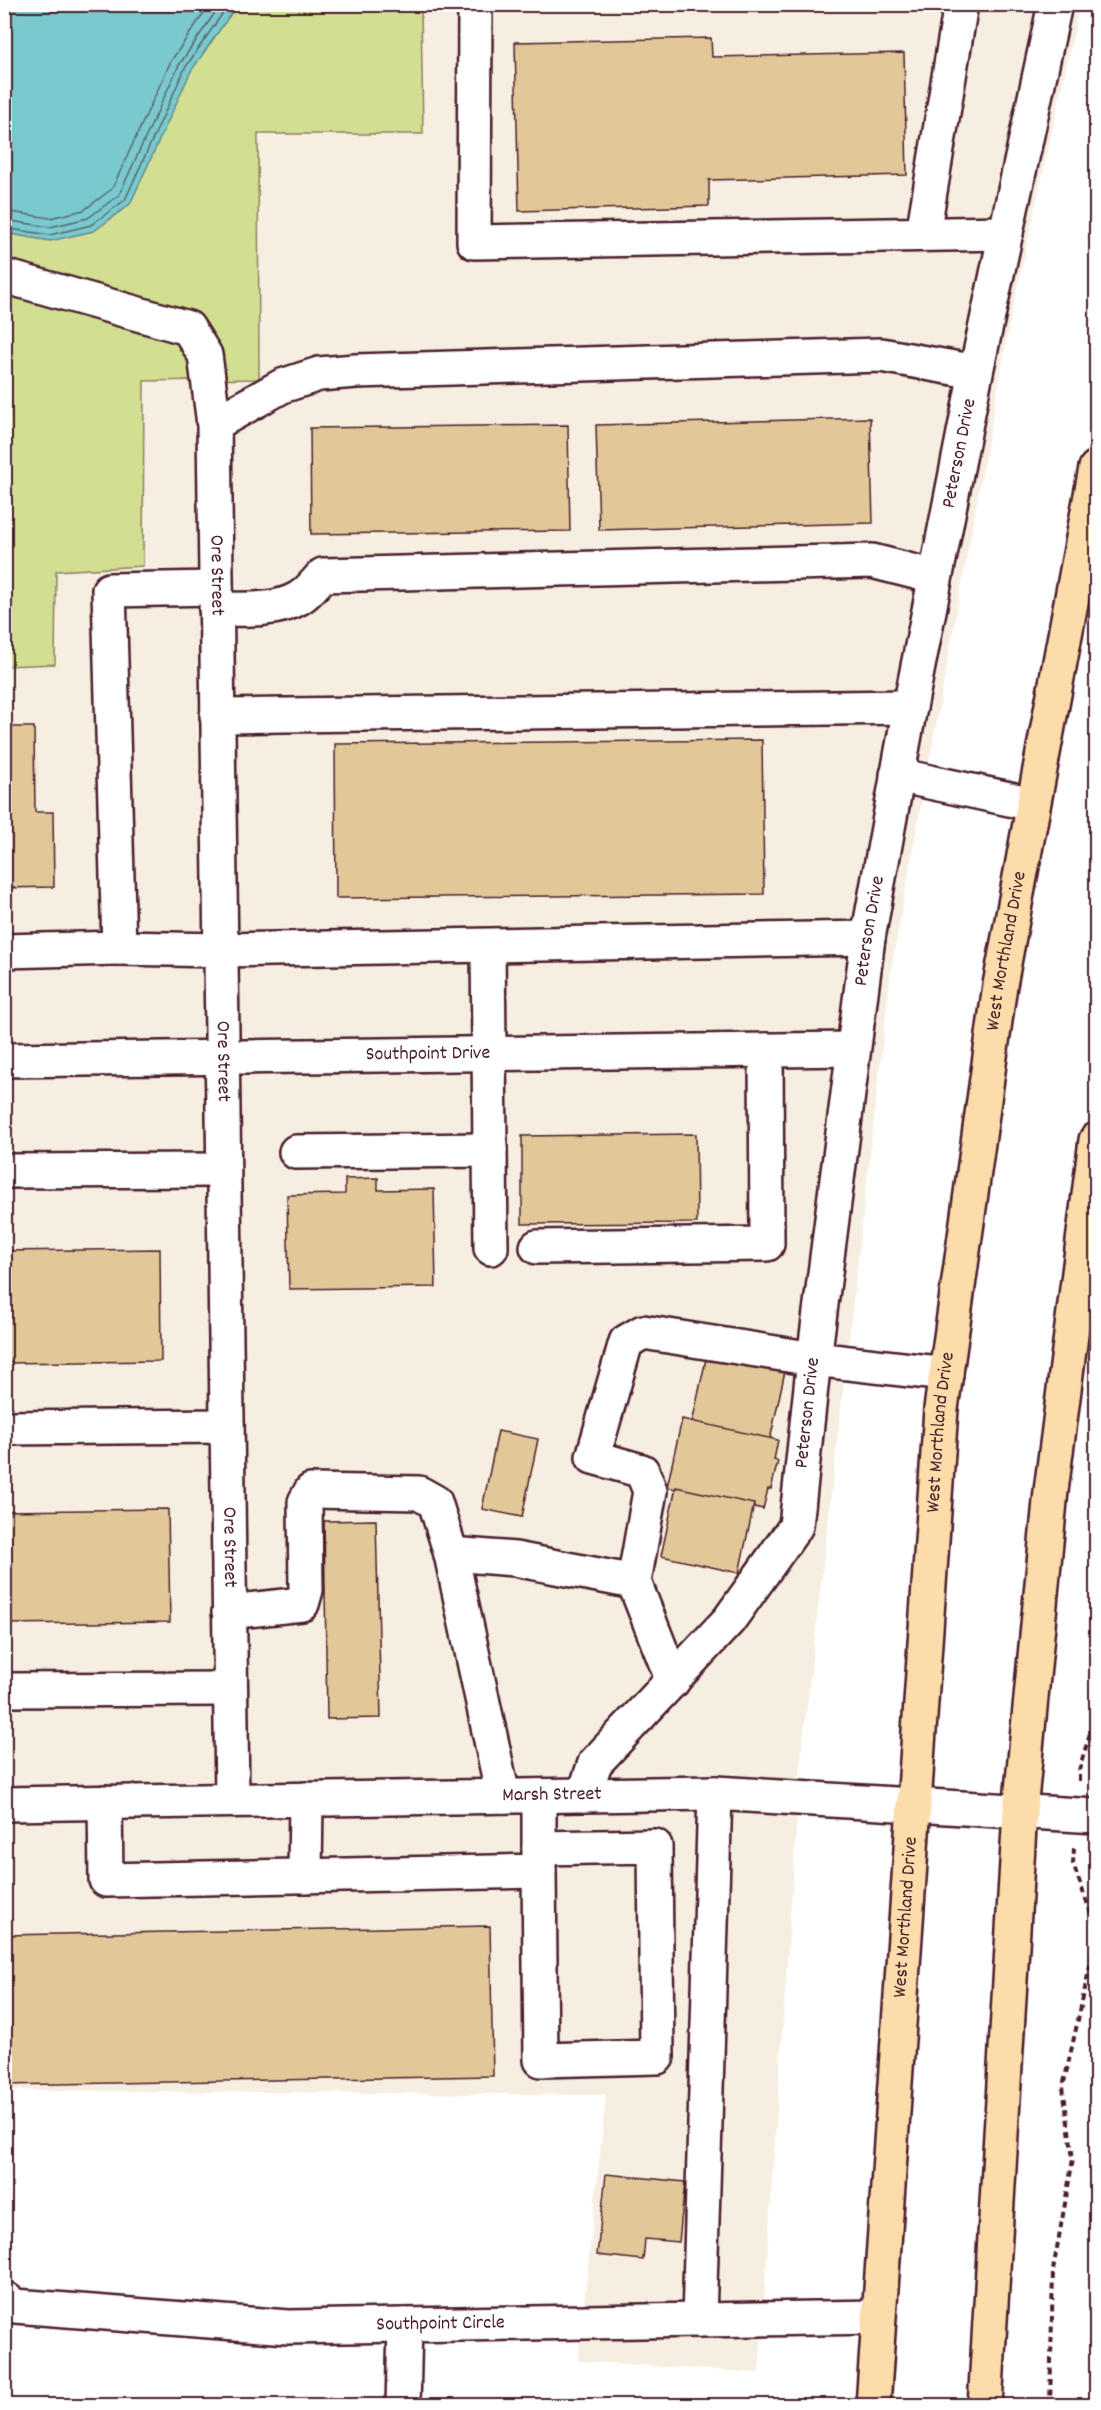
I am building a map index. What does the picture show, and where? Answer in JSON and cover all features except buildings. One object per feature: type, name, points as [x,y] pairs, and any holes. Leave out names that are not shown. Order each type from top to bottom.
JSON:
[{"type":"highway","name":"West Morthland Drive","points":[[873,2406],[946,1374],[1000,985],[1096,468]]},
{"type":"highway","points":[[985,2406],[1020,1811],[1051,1491],[1096,1140]]},
{"type":"street","points":[[475,4],[474,242],[1006,233]]},
{"type":"street","points":[[923,234],[961,4]]},
{"type":"street","name":"Peterson Drive","points":[[584,1795],[595,1763],[729,1620],[796,1526],[814,1359],[868,938],[897,775],[976,372],[1055,4]]},
{"type":"street","name":"Ore Street","points":[[4,276],[189,328],[206,355],[214,424],[232,1800]]},
{"type":"street","points":[[214,424],[282,386],[319,374],[356,371],[881,355],[976,372]]},
{"type":"street","points":[[119,948],[110,590],[216,599],[259,609],[300,598],[323,575],[872,561],[935,577]]},
{"type":"street","points":[[217,716],[910,707]]},
{"type":"street","points":[[897,775],[1033,804]]},
{"type":"street","points":[[4,951],[119,948],[220,950],[488,946],[868,938]]},
{"type":"street","points":[[488,946],[491,1248]]},
{"type":"street","name":"Southpoint Drive","points":[[4,1060],[853,1049]]},
{"type":"street","points":[[537,1247],[767,1244],[766,1050]]},
{"type":"street","points":[[296,1152],[490,1150]]},
{"type":"street","points":[[4,1171],[223,1170]]},
{"type":"street","points":[[673,1681],[634,1582],[650,1491],[642,1471],[593,1457],[626,1342],[644,1332],[814,1359],[946,1374]]},
{"type":"street","points":[[4,1428],[226,1426]]},
{"type":"street","points":[[229,1612],[302,1604],[306,1590],[305,1502],[311,1491],[419,1493],[435,1502],[451,1554],[503,1796]]},
{"type":"street","points":[[451,1554],[515,1559],[634,1582]]},
{"type":"street","points":[[4,1690],[230,1689]]},
{"type":"street","points":[[699,2320],[715,1793]]},
{"type":"street","name":"Marsh Street","points":[[4,1804],[715,1793],[1096,1816]]},
{"type":"street","points":[[105,1802],[106,1880],[305,1876],[539,1859],[656,1846],[657,2057],[541,2060],[539,1859],[539,1796]]},
{"type":"street","points":[[305,1876],[306,1799]]},
{"type":"street","name":"Southpoint Circle","points":[[4,2298],[15,2306],[288,2327],[878,2317]]},
{"type":"street","points":[[403,2406],[405,2325]]},
{"type":"path","points":[[1050,2406],[1053,2270],[1073,2159],[1063,2087],[1096,1939]]},
{"type":"shaded area","points":[[421,5],[1080,5],[1010,321],[891,969],[801,1758],[759,2373],[578,2361],[606,2095],[5,2090],[4,666],[55,663],[55,571],[143,566],[144,381],[259,378],[258,134],[423,134]]},
{"type":"green space","points":[[4,5],[421,5],[423,134],[258,134],[259,379],[144,381],[143,566],[56,571],[55,664],[5,666]]},
{"type":"water","points":[[4,5],[237,5],[191,71],[130,204],[94,231],[50,241],[5,233]]}]
